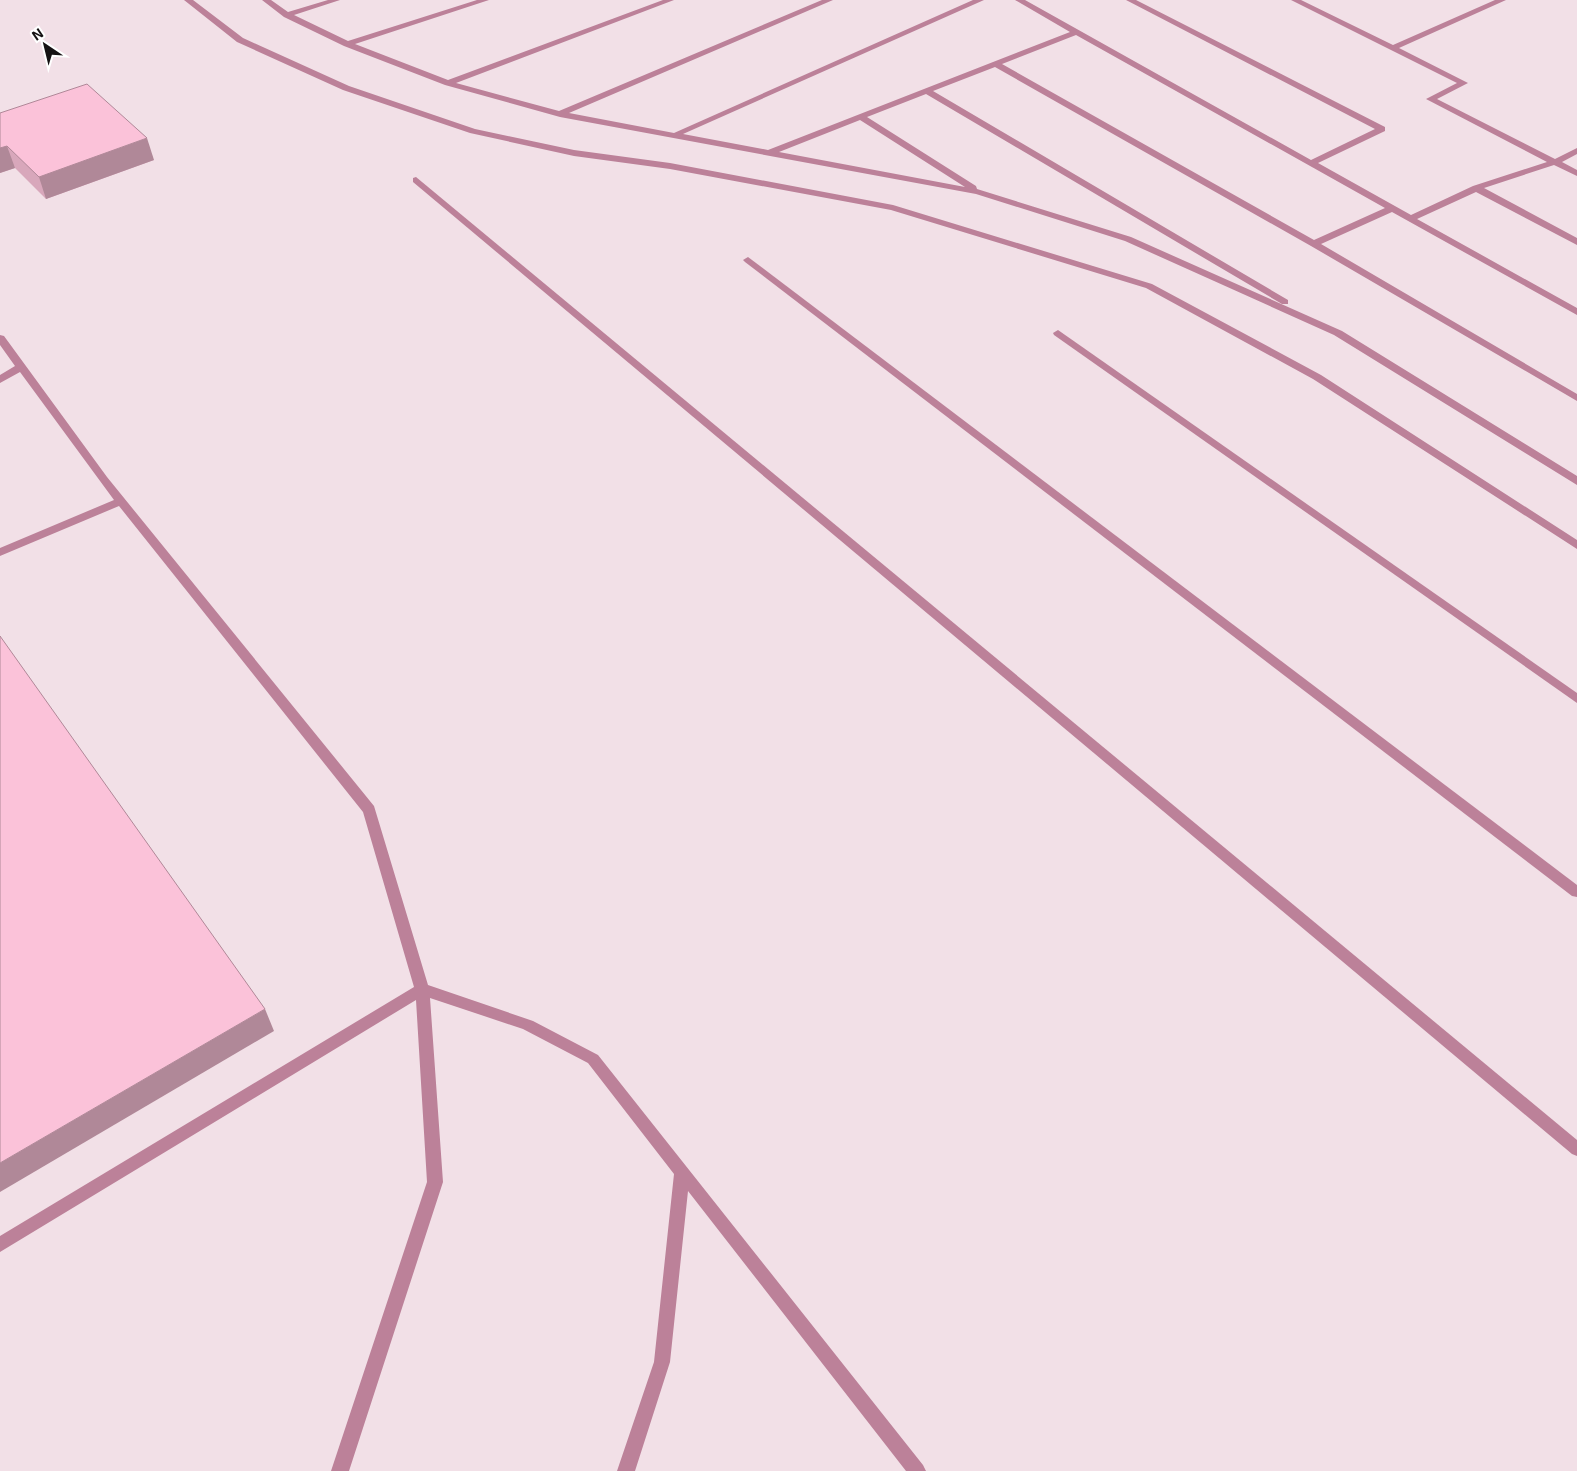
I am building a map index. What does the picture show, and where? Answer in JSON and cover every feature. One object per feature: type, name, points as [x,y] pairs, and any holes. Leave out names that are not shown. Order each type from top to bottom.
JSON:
[{"type":"lane","points":[[188,0],[240,40],[346,88],[473,131],[574,153],[679,168],[893,208],[1149,286],[1318,377],[1577,545]]},
{"type":"lane","points":[[266,0],[287,15],[347,44],[448,83],[560,114],[677,134],[978,192],[1128,239],[1338,333]]},
{"type":"lane","points":[[287,15],[336,0]]},
{"type":"lane","points":[[347,44],[485,0]]},
{"type":"lane","points":[[448,83],[670,0]]},
{"type":"lane","points":[[560,114],[829,0]]},
{"type":"lane","points":[[677,134],[980,0]]},
{"type":"lane","points":[[1019,0],[1577,312]]},
{"type":"lane","points":[[1130,0],[1382,129],[1311,163]]},
{"type":"lane","points":[[1295,0],[1464,83],[1430,99],[1577,173]]},
{"type":"lane","points":[[1392,48],[1502,0]]},
{"type":"lane","points":[[772,152],[1077,32]]},
{"type":"lane","points":[[996,64],[1314,244],[1577,398]]},
{"type":"lane","points":[[927,91],[1338,333],[1577,481]]},
{"type":"lane","points":[[861,117],[978,192]]},
{"type":"lane","points":[[1410,220],[1476,188],[1555,162],[1577,151]]},
{"type":"lane","points":[[416,180],[1577,1149]]},
{"type":"lane","points":[[1476,188],[1577,242]]},
{"type":"lane","points":[[1314,244],[1391,208]]},
{"type":"lane","points":[[748,260],[1577,892]]},
{"type":"lane","points":[[1058,333],[1577,699]]},
{"type":"lane","points":[[0,338],[122,501],[369,810],[422,989],[435,1182],[340,1471]]},
{"type":"lane","points":[[0,380],[22,366]]},
{"type":"lane","points":[[0,552],[122,501]]},
{"type":"lane","points":[[422,989],[528,1025],[593,1059],[917,1471]]},
{"type":"lane","points":[[0,1245],[422,989]]},
{"type":"lane","points":[[626,1471],[662,1362],[682,1172]]},
{"type":"shaded area","points":[[0,0],[1577,0],[1577,1471],[0,1471]]},
{"type":"building","points":[[87,84],[147,138],[39,177],[7,146],[0,148],[0,113]]},
{"type":"building","points":[[0,636],[265,1009],[0,1163]]}]
